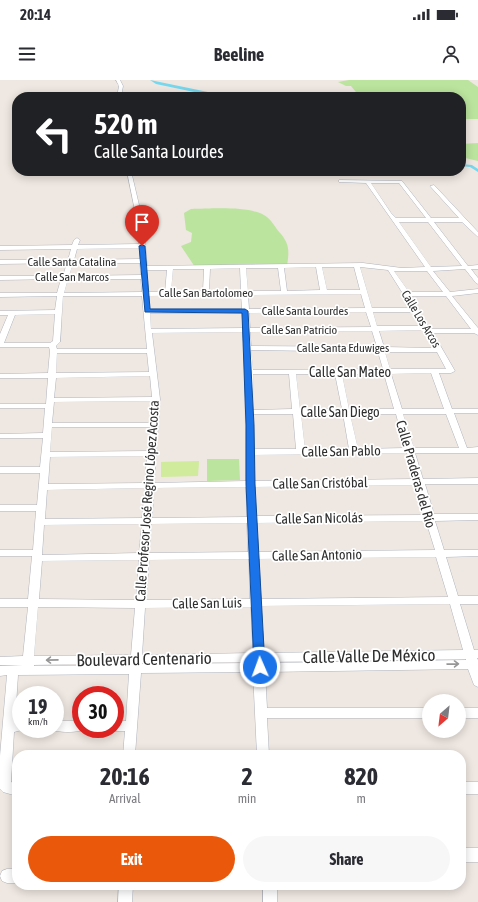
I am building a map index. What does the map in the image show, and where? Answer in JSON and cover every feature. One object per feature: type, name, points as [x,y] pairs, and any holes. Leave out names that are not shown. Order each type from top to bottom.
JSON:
[{"type":"street","points":[[118,80],[121,86],[120,92]]},
{"type":"street","name":"Calle Profesor José Regino López Acosta","points":[[129,750],[156,399],[148,331],[141,226],[130,176]]},
{"type":"street","points":[[341,181],[400,182],[478,282]]},
{"type":"street","points":[[367,181],[429,270],[477,332]]},
{"type":"street","points":[[432,186],[478,235]]},
{"type":"street","points":[[395,220],[464,220]]},
{"type":"street","points":[[0,248],[76,244],[142,246]]},
{"type":"street","points":[[28,665],[53,348],[56,342],[60,294],[76,244]]},
{"type":"street","name":"Calle Santa Catalina","points":[[0,262],[69,262],[144,269]]},
{"type":"street","points":[[144,269],[356,265],[379,266],[390,269],[429,270],[478,267]]},
{"type":"street","name":"Calle Praderas del Río","points":[[356,265],[368,311],[399,411],[428,517],[474,659],[478,682]]},
{"type":"street","points":[[281,266],[284,293]]},
{"type":"street","points":[[319,266],[324,293]]},
{"type":"street","points":[[206,293],[207,267]]},
{"type":"street","points":[[168,294],[170,268]]},
{"type":"street","points":[[243,268],[249,372],[251,452],[250,484],[260,662],[263,750]]},
{"type":"street","name":"Calle San Marcos","points":[[0,278],[65,277],[144,269]]},
{"type":"street","name":"Calle Los Arcos","points":[[390,269],[407,294],[451,370]]},
{"type":"street","points":[[407,294],[448,294],[478,291]]},
{"type":"street","name":"Calle San Bartolomeo","points":[[0,295],[363,292]]},
{"type":"street","name":"Calle Santa Lourdes","points":[[147,311],[415,310]]},
{"type":"street","points":[[12,312],[0,344],[151,352]]},
{"type":"street","points":[[0,313],[59,312]]},
{"type":"street","name":"Calle San Patricio","points":[[148,331],[374,329],[477,332]]},
{"type":"street","name":"Calle Santa Eduwiges","points":[[248,348],[380,348],[439,350]]},
{"type":"street","name":"Calle San Mateo","points":[[249,372],[451,370]]},
{"type":"street","points":[[434,371],[464,450]]},
{"type":"street","points":[[292,372],[301,452]]},
{"type":"street","points":[[338,372],[354,451]]},
{"type":"street","points":[[0,376],[153,374]]},
{"type":"street","points":[[0,406],[156,399]]},
{"type":"street","name":"Calle San Diego","points":[[250,412],[478,411]]},
{"type":"street","points":[[47,425],[154,425]]},
{"type":"street","points":[[0,436],[46,435]]},
{"type":"street","name":"Calle San Pablo","points":[[251,452],[478,450]]},
{"type":"street","points":[[45,455],[151,453]]},
{"type":"street","points":[[0,470],[43,470]]},
{"type":"street","name":"Calle San Cristóbal","points":[[42,487],[478,482]]},
{"type":"street","points":[[0,508],[41,508]]},
{"type":"street","name":"Calle San Nicolás","points":[[40,522],[478,517]]},
{"type":"street","name":"Calle San Antonio","points":[[0,553],[37,556],[144,557],[478,553]]},
{"type":"street","name":"Calle San Luis","points":[[0,603],[140,604],[478,600]]},
{"type":"street","name":"Calle Valle De México","points":[[260,662],[474,659]]},
{"type":"street","points":[[0,661],[28,665]]},
{"type":"street","name":"Boulevard Centenario","points":[[28,665],[260,662]]},
{"type":"street","points":[[0,670],[13,670],[28,665]]},
{"type":"street","points":[[13,670],[14,686]]},
{"type":"street","points":[[261,713],[422,713]]},
{"type":"street","points":[[466,713],[478,713]]},
{"type":"street","points":[[124,726],[131,726]]},
{"type":"street","points":[[12,789],[8,788],[4,784],[13,738]]},
{"type":"street","points":[[466,788],[478,788]]},
{"type":"street","points":[[466,855],[478,855]]},
{"type":"street","points":[[126,890],[126,902]]},
{"type":"street","points":[[270,890],[270,902]]},
{"type":"green space","points":[[349,80],[468,80],[478,87],[478,119],[466,119],[466,92],[356,92],[351,86],[346,86],[338,82]]},
{"type":"green space","points":[[478,143],[478,161],[466,158],[466,144]]},
{"type":"green space","points":[[191,209],[241,209],[260,213],[267,217],[286,242],[288,253],[287,266],[195,267],[181,246],[191,242],[192,233],[186,230],[184,213]]},
{"type":"green space","points":[[207,459],[239,459],[240,480],[207,481]]},
{"type":"green space","points":[[199,461],[198,476],[161,477],[161,462]]},
{"type":"waterway","points":[[152,80],[157,83],[202,92]]},
{"type":"waterway","points":[[466,166],[471,166],[478,171]]},
{"type":"route","points":[[142,246],[147,311],[245,311],[249,372],[251,452],[250,484],[253,556],[260,667]]}]
